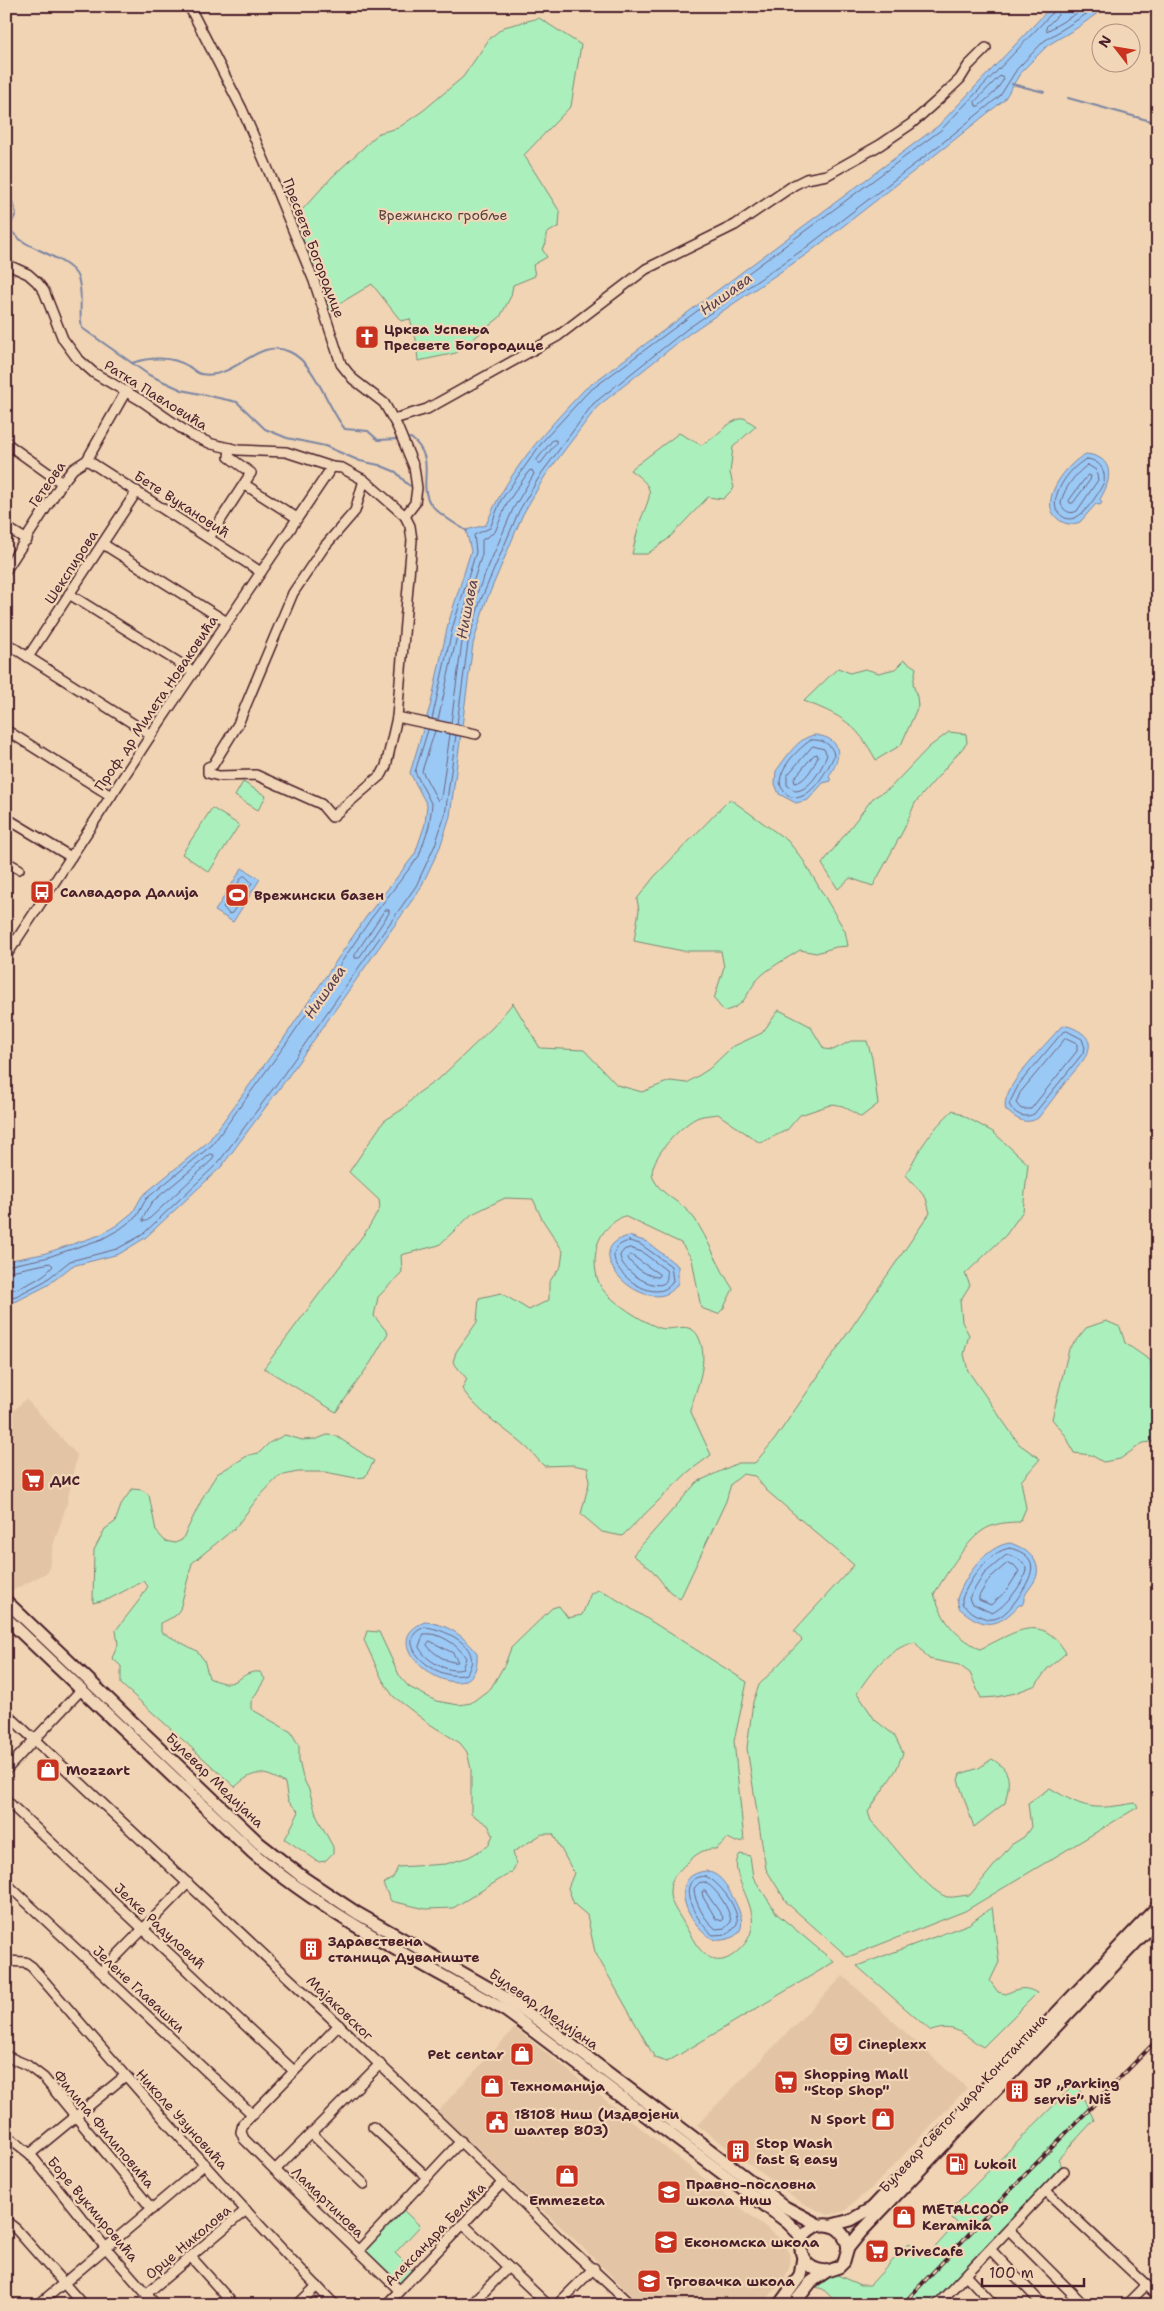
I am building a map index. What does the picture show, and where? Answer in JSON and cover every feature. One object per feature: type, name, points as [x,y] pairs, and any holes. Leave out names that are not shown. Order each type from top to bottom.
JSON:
[{"type":"main road","name":"Булевар Медијана","points":[[6,1601],[260,1843],[285,1864],[357,1913],[496,1992],[533,2017],[785,2207],[796,2215],[818,2225]]},
{"type":"main road","name":"Булевар Медијана","points":[[6,1618],[244,1846],[276,1873],[350,1922],[506,2011],[787,2222],[798,2233],[802,2242]]},
{"type":"main road","name":"Булевар Светог цара Константина","points":[[832,2226],[852,2220],[872,2208],[1158,1906]]},
{"type":"main road","name":"Булевар Светог цара Константина","points":[[793,2305],[811,2282],[827,2271],[839,2267],[844,2262],[848,2248],[861,2232],[1158,1919]]},
{"type":"main road","points":[[779,2305],[800,2276],[803,2257],[802,2242],[811,2228],[818,2225],[832,2226],[844,2234],[848,2248]]},
{"type":"main road","points":[[803,2257],[812,2268],[827,2271]]},
{"type":"street","name":"Пресвете Богородице","points":[[189,6],[242,109],[267,166],[314,280],[341,364],[353,379],[384,403],[394,419],[414,467],[417,490],[415,503],[404,516]]},
{"type":"street","points":[[394,419],[427,409],[558,336],[646,269],[735,225],[794,185],[814,177],[827,175],[880,145],[911,124],[939,99],[960,79],[986,48]]},
{"type":"street","name":"Ратка Павловића","points":[[6,264],[28,274],[41,287],[63,339],[77,358],[94,373],[126,391],[191,435],[212,444],[230,448],[286,452],[332,467],[342,468],[364,480],[404,516],[410,526],[412,540],[397,718],[386,766],[382,774],[332,818],[321,804],[256,775],[212,775],[208,773],[208,767],[213,765],[238,724],[293,593],[324,547],[355,511],[364,480]]},
{"type":"street","name":"Гетеова","points":[[6,570],[62,483],[73,469],[87,460],[126,391]]},
{"type":"street","points":[[6,443],[62,483]]},
{"type":"street","points":[[209,538],[251,473],[229,457],[230,448]]},
{"type":"street","name":"Бете Вукановић","points":[[87,460],[138,491],[261,572]]},
{"type":"street","name":"Проф. др Милета Новаковића","points":[[6,956],[152,734],[332,467]]},
{"type":"street","points":[[244,484],[297,518]]},
{"type":"street","name":"Шекспирова","points":[[28,657],[138,491]]},
{"type":"street","points":[[6,527],[27,540]]},
{"type":"street","points":[[103,544],[227,622]]},
{"type":"street","points":[[69,594],[194,672]]},
{"type":"street","points":[[6,643],[152,734]]},
{"type":"street","points":[[397,718],[476,734]]},
{"type":"street","points":[[6,730],[111,796]]},
{"type":"street","points":[[6,818],[71,857]]},
{"type":"street","points":[[6,862],[19,869]]},
{"type":"street","points":[[6,937],[16,942]]},
{"type":"street","points":[[6,1770],[81,1690]]},
{"type":"street","name":"Мајаковског","points":[[6,1712],[339,2025],[504,2182],[561,2240],[594,2268],[629,2304]]},
{"type":"street","name":"Јелке Радуловић","points":[[6,1800],[294,2071]]},
{"type":"street","name":"Јелене Главашки","points":[[6,1883],[253,2114]]},
{"type":"street","points":[[101,1972],[188,1883]]},
{"type":"street","name":"Николе Узуновића","points":[[6,1961],[25,1962],[32,1967],[204,2164],[335,2305]]},
{"type":"street","points":[[253,2114],[339,2025]]},
{"type":"street","name":"Филипа Филиповића","points":[[6,2056],[36,2071],[152,2208]]},
{"type":"street","points":[[275,2170],[380,2064]]},
{"type":"street","points":[[30,2154],[126,2076]]},
{"type":"street","name":"Ламартинова","points":[[253,2114],[243,2124],[241,2132],[244,2139],[400,2290]]},
{"type":"street","points":[[373,2127],[427,2177]]},
{"type":"street","points":[[311,2133],[364,2184]]},
{"type":"street","name":"Боре Вукмировића","points":[[6,2136],[30,2154],[106,2248],[156,2305]]},
{"type":"street","points":[[359,2250],[461,2141]]},
{"type":"street","points":[[38,2305],[204,2164]]},
{"type":"street","points":[[937,2305],[1064,2172]]},
{"type":"street","name":"Александра Белића","points":[[389,2304],[400,2290],[504,2182]]},
{"type":"street","points":[[1046,2190],[1158,2296]]},
{"type":"street","name":"Орце Николова","points":[[146,2294],[246,2210]]},
{"type":"street","points":[[6,2221],[16,2229],[83,2305]]},
{"type":"street","points":[[463,2224],[548,2305]]},
{"type":"street","points":[[1009,2230],[1084,2305]]},
{"type":"street","points":[[991,2250],[1043,2305]]},
{"type":"street","points":[[191,2257],[234,2305]]},
{"type":"street","points":[[471,2305],[508,2267]]},
{"type":"street","points":[[557,2305],[594,2268]]},
{"type":"street","points":[[966,2275],[994,2305]]},
{"type":"street","points":[[1126,2305],[1146,2285]]},
{"type":"street","points":[[298,2305],[317,2286]]},
{"type":"street","points":[[6,2299],[11,2305]]},
{"type":"shaded area","points":[[26,1399],[77,1455],[67,1503],[54,1543],[48,1572],[12,1591],[6,1586],[6,1418]]},
{"type":"shaded area","points":[[843,1976],[967,2088],[873,2187],[842,2212],[828,2215],[802,2203],[697,2125]]},
{"type":"shaded area","points":[[515,2028],[783,2241],[789,2252],[790,2265],[785,2279],[761,2305],[641,2305],[574,2239],[436,2113]]},
{"type":"green space","name":"Врежинско гробље","points":[[539,18],[581,45],[571,106],[524,155],[560,212],[559,226],[546,234],[546,244],[542,249],[547,257],[533,265],[535,276],[513,285],[511,296],[500,317],[456,353],[418,361],[416,339],[410,319],[401,321],[372,284],[329,310],[292,221],[332,177],[379,133],[398,128],[424,110],[463,77],[490,38],[504,27]]},
{"type":"green space","points":[[744,418],[756,426],[733,447],[730,473],[734,488],[723,499],[708,497],[668,539],[647,554],[632,554],[649,492],[645,482],[630,470],[679,433],[701,445],[732,422]]},
{"type":"green space","points":[[904,660],[916,668],[913,684],[918,706],[901,745],[876,760],[862,737],[847,722],[828,711],[804,701],[838,668],[850,673],[865,669],[879,673],[895,669]]},
{"type":"green space","points":[[949,732],[966,734],[967,743],[915,803],[904,829],[873,886],[850,878],[838,889],[822,864],[873,798],[890,788],[929,747]]},
{"type":"green space","points":[[243,782],[266,796],[258,810],[235,796]]},
{"type":"green space","points":[[730,799],[788,841],[803,860],[845,931],[848,946],[836,947],[816,953],[800,950],[761,976],[741,1003],[724,1011],[714,999],[724,967],[721,951],[683,951],[634,941],[639,910],[637,899],[654,877]]},
{"type":"green space","points":[[212,808],[239,825],[209,872],[182,854]]},
{"type":"green space","points":[[513,1003],[540,1048],[584,1050],[617,1085],[642,1092],[670,1081],[687,1083],[709,1069],[732,1047],[762,1033],[779,1010],[810,1026],[824,1049],[833,1050],[851,1041],[867,1041],[872,1058],[878,1104],[861,1117],[843,1106],[833,1104],[800,1115],[787,1130],[760,1143],[718,1114],[704,1116],[692,1120],[684,1126],[661,1152],[652,1170],[653,1178],[661,1190],[694,1218],[733,1289],[723,1309],[718,1314],[701,1308],[692,1259],[681,1243],[624,1216],[611,1224],[601,1236],[596,1251],[595,1266],[597,1277],[605,1292],[628,1310],[653,1325],[665,1329],[685,1327],[694,1331],[698,1336],[703,1354],[703,1363],[690,1410],[711,1455],[688,1472],[622,1536],[602,1532],[581,1514],[589,1483],[588,1468],[573,1465],[544,1466],[528,1448],[484,1413],[469,1398],[462,1389],[467,1379],[453,1362],[456,1352],[477,1322],[479,1298],[501,1293],[529,1310],[549,1300],[549,1282],[561,1266],[563,1251],[542,1219],[533,1199],[505,1198],[472,1214],[439,1245],[401,1255],[402,1272],[378,1297],[374,1316],[388,1333],[371,1362],[336,1412],[264,1368],[367,1230],[380,1208],[379,1200],[349,1172],[384,1121],[403,1109],[417,1094],[441,1077],[493,1027]]},
{"type":"green space","points":[[953,1110],[993,1132],[1028,1164],[1023,1211],[1006,1235],[965,1274],[970,1285],[960,1301],[962,1322],[969,1335],[964,1354],[968,1371],[1019,1444],[1040,1459],[1021,1481],[1026,1508],[1020,1522],[996,1525],[982,1531],[962,1552],[934,1594],[942,1613],[956,1633],[980,1649],[1015,1632],[1037,1629],[1047,1632],[1066,1653],[1047,1669],[1036,1685],[1015,1693],[981,1698],[970,1673],[959,1665],[929,1659],[915,1642],[905,1645],[888,1655],[868,1677],[857,1693],[875,1720],[894,1735],[903,1753],[896,1770],[868,1812],[871,1821],[928,1885],[949,1897],[970,1895],[1011,1845],[1024,1837],[1031,1827],[1028,1803],[1050,1788],[1073,1801],[1091,1806],[1109,1807],[1135,1803],[1138,1807],[965,1911],[848,1957],[787,1903],[766,1869],[747,1748],[753,1702],[759,1685],[802,1640],[794,1631],[854,1565],[766,1490],[755,1476],[743,1474],[731,1484],[726,1501],[680,1599],[669,1591],[652,1570],[633,1555],[697,1482],[738,1463],[755,1463],[775,1439],[930,1213],[926,1198],[906,1175],[926,1140]]},
{"type":"green space","points":[[1106,1321],[1120,1327],[1125,1343],[1151,1361],[1152,1381],[1158,1384],[1158,1441],[1143,1443],[1120,1459],[1103,1462],[1091,1455],[1074,1453],[1066,1436],[1052,1419],[1069,1349],[1086,1328]]},
{"type":"green space","points":[[285,1435],[302,1440],[317,1439],[327,1435],[336,1436],[374,1461],[365,1477],[356,1478],[325,1472],[298,1472],[279,1476],[257,1499],[235,1528],[192,1563],[180,1609],[175,1616],[161,1623],[161,1632],[197,1651],[204,1660],[209,1678],[227,1683],[238,1680],[253,1672],[260,1672],[265,1679],[251,1702],[251,1709],[291,1732],[299,1746],[299,1761],[303,1778],[309,1790],[317,1817],[333,1847],[333,1853],[325,1861],[319,1862],[285,1839],[299,1812],[288,1801],[285,1783],[271,1776],[259,1774],[248,1777],[235,1787],[121,1684],[121,1666],[112,1658],[118,1645],[116,1630],[148,1586],[143,1581],[109,1599],[93,1603],[94,1550],[105,1529],[115,1522],[122,1503],[132,1489],[142,1490],[149,1495],[156,1531],[165,1541],[175,1543],[182,1540],[205,1493],[217,1474],[249,1455],[259,1453],[269,1443]]},
{"type":"green space","points":[[599,1590],[747,1682],[734,1741],[744,1841],[736,1842],[728,1838],[716,1849],[700,1852],[678,1872],[670,1886],[672,1903],[693,1940],[706,1955],[713,1959],[721,1960],[730,1957],[740,1949],[749,1936],[752,1923],[751,1910],[738,1874],[737,1864],[740,1854],[750,1856],[753,1877],[777,1914],[834,1962],[667,2062],[655,2058],[595,1952],[587,1915],[574,1904],[568,1888],[574,1873],[553,1834],[542,1834],[513,1852],[516,1864],[512,1872],[453,1908],[426,1909],[391,1901],[383,1884],[393,1878],[398,1867],[446,1864],[469,1857],[488,1846],[493,1835],[488,1825],[471,1814],[471,1769],[467,1752],[460,1743],[428,1723],[393,1696],[382,1679],[364,1640],[367,1631],[379,1632],[400,1677],[409,1687],[436,1701],[459,1705],[471,1703],[491,1688],[505,1664],[511,1648],[552,1608],[559,1606],[568,1618],[582,1615],[591,1593]]},
{"type":"green space","points":[[992,1759],[999,1763],[1008,1778],[1005,1803],[974,1827],[958,1780],[960,1774],[979,1768]]},
{"type":"green space","points":[[992,1907],[999,1962],[990,1981],[998,1992],[1006,1994],[1018,1989],[1025,1989],[1037,1993],[983,2047],[953,2029],[947,2028],[931,2031],[857,1966],[969,1924]]},
{"type":"green space","points":[[1076,2083],[1094,2120],[1058,2159],[1064,2170],[936,2305],[839,2305],[823,2289],[815,2287],[835,2274],[860,2285],[870,2285],[909,2243],[928,2255],[957,2223],[947,2213]]},
{"type":"green space","points":[[402,2209],[420,2226],[395,2253],[413,2271],[399,2285],[363,2250]]},
{"type":"water","name":"Нишава","points":[[1052,6],[1107,6],[1077,28],[1048,45],[1021,72],[1004,100],[949,144],[807,254],[690,333],[597,407],[545,476],[523,514],[485,604],[473,644],[450,816],[440,847],[420,889],[285,1081],[221,1167],[145,1238],[119,1254],[72,1266],[48,1285],[17,1301],[6,1303],[6,1261],[43,1254],[100,1235],[117,1225],[133,1212],[142,1196],[208,1142],[284,1038],[366,917],[415,854],[425,824],[427,805],[410,773],[431,703],[448,624],[471,551],[466,530],[486,525],[516,469],[542,436],[585,389],[938,126]]},
{"type":"water","points":[[1086,454],[1102,460],[1108,470],[1107,484],[1100,499],[1102,503],[1100,505],[1096,504],[1080,522],[1066,523],[1058,519],[1052,512],[1052,493],[1063,474],[1079,458]]},
{"type":"water","points":[[815,735],[831,740],[835,744],[838,755],[829,776],[831,781],[823,783],[808,800],[796,803],[779,794],[775,784],[776,771],[798,744]]},
{"type":"water","name":"Врежински базен","points":[[242,868],[260,879],[233,922],[215,911]]},
{"type":"water","points":[[1065,1025],[1079,1031],[1086,1037],[1089,1044],[1088,1051],[1084,1059],[1038,1118],[1029,1121],[1020,1120],[1006,1110],[1005,1101],[1009,1091],[1024,1068],[1058,1030]]},
{"type":"water","points":[[629,1236],[647,1242],[678,1266],[678,1283],[667,1294],[652,1296],[637,1290],[623,1280],[613,1268],[609,1255],[613,1244]]},
{"type":"water","points":[[1010,1543],[1022,1548],[1032,1557],[1037,1567],[1035,1580],[1025,1595],[1022,1605],[1019,1605],[1004,1619],[997,1622],[983,1623],[959,1608],[957,1599],[960,1590],[971,1572],[985,1556],[1001,1545]]},
{"type":"water","points":[[425,1622],[447,1628],[472,1647],[477,1653],[474,1673],[462,1681],[446,1680],[430,1673],[416,1661],[408,1647],[410,1633]]},
{"type":"water","points":[[706,1871],[716,1875],[724,1882],[739,1910],[742,1923],[741,1929],[731,1938],[722,1940],[712,1938],[702,1932],[687,1909],[684,1896],[685,1884],[692,1876]]},
{"type":"waterway","points":[[1012,84],[1044,92]]},
{"type":"waterway","points":[[1068,98],[1158,123]]},
{"type":"waterway","points":[[6,184],[16,213],[9,229],[22,241],[62,262],[75,272],[81,291],[82,328],[132,363],[160,358],[168,359],[175,360],[201,374],[213,374],[225,371],[267,350],[278,349],[290,352],[307,366],[345,429],[368,431],[378,440],[399,439]]},
{"type":"waterway","points":[[132,363],[149,375],[182,390],[237,402],[265,429],[287,438],[325,446],[360,461],[379,465],[396,472],[407,484],[414,488]]},
{"type":"waterway","points":[[406,439],[411,438],[424,454],[425,487],[430,503],[442,515],[467,531]]},
{"type":"railway","points":[[902,2305],[1018,2182],[1158,2039]]},
{"type":"place","name":"Црква Успења Пресвете Богородице","points":[[367,337]]},
{"type":"place","name":"Салвадора Далија","points":[[42,892]]},
{"type":"place","name":"Врежински базен","points":[[237,895]]},
{"type":"place","name":"ДИС","points":[[33,1480]]},
{"type":"place","name":"Mozzart","points":[[48,1770]]},
{"type":"place","name":"Здравствена станица Дуваниште","points":[[311,1949]]},
{"type":"place","name":"Cineplexx","points":[[841,2044]]},
{"type":"place","name":"Pet centar","points":[[522,2054]]},
{"type":"place","name":"Shopping Mall \"Stop Shop\"","points":[[786,2082]]},
{"type":"place","name":"Техноманија","points":[[492,2086]]},
{"type":"place","name":"JP „Parking servis” Niš","points":[[1017,2091]]},
{"type":"place","name":"N Sport","points":[[883,2119]]},
{"type":"place","name":"18108 Ниш (Издвојени шалтер 803)","points":[[497,2122]]},
{"type":"place","name":"Stop Wash fast & easy","points":[[738,2151]]},
{"type":"place","name":"Lukoil","points":[[957,2164]]},
{"type":"place","name":"Emmezeta","points":[[567,2176]]},
{"type":"place","name":"Правно-пословна школа Ниш","points":[[669,2192]]},
{"type":"place","name":"METALCOOP Keramika","points":[[904,2217]]},
{"type":"place","name":"Економска школа","points":[[666,2242]]},
{"type":"place","name":"DriveCafe","points":[[877,2251]]},
{"type":"place","name":"Трговачка школа","points":[[649,2281]]}]
